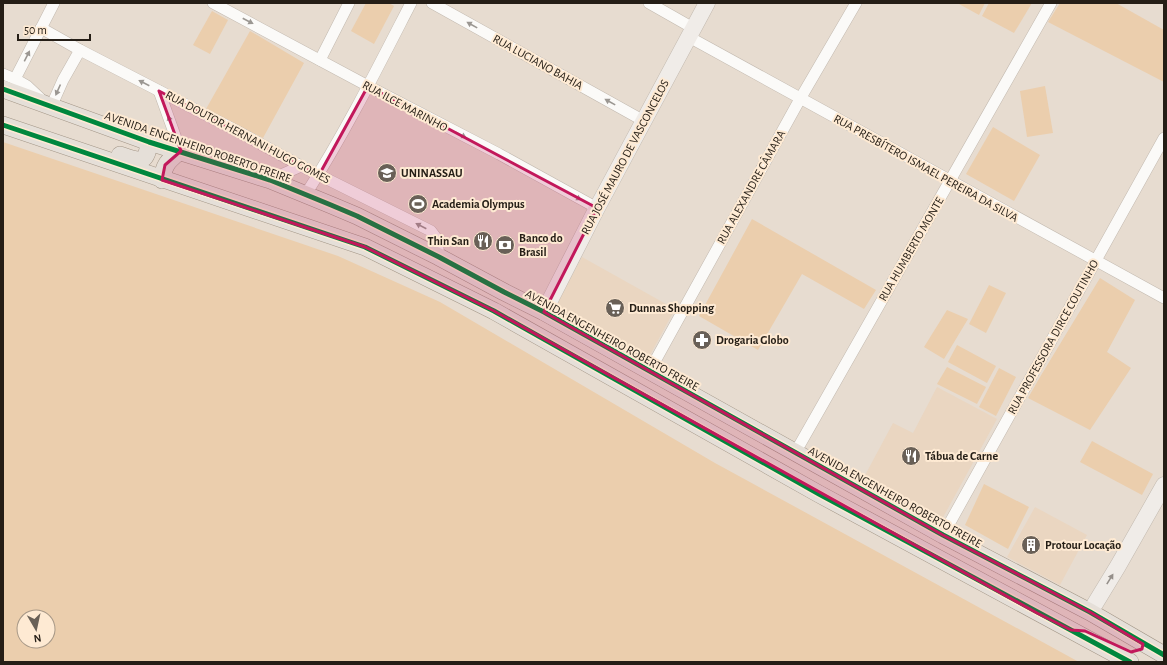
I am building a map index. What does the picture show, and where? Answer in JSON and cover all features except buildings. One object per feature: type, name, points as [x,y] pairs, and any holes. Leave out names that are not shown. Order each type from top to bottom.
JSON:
[{"type":"main road","name":"AVENIDA ENGENHEIRO ROBERTO FREIRE","points":[[9,84],[48,106],[149,142],[270,180],[306,194],[357,216],[439,256],[544,312],[943,535],[1090,612],[1164,655]]},
{"type":"main road","points":[[3,125],[162,180],[365,247],[494,311],[819,494],[1130,662]]},
{"type":"main road","points":[[74,149],[91,145],[135,160],[142,160],[146,157],[148,152],[149,142]]},
{"type":"main road","points":[[162,180],[165,165],[169,159],[180,151]]},
{"type":"main road","points":[[1071,630],[1085,631],[1131,652],[1137,652],[1142,649],[1143,644]]},
{"type":"street","points":[[3,74],[9,84],[54,3]]},
{"type":"street","name":"RUA ILCE MARINHO","points":[[213,3],[598,208]]},
{"type":"street","points":[[320,60],[349,3]]},
{"type":"street","points":[[306,194],[319,174],[368,86],[411,3]]},
{"type":"street","name":"RUA LUCIANO BAHIA","points":[[432,3],[644,121]]},
{"type":"street","name":"RUA PRESBÍTERO ISMAEL PEREIRA DA SILVA","points":[[650,3],[691,32],[800,98],[950,182],[1164,298]]},
{"type":"street","name":"RUA JOSÉ MAURO DE VASCONCELOS","points":[[544,312],[706,3]]},
{"type":"street","name":"RUA ALEXANDRE CÂMARA","points":[[649,372],[800,98],[856,3]]},
{"type":"street","name":"RUA HUMBERTO MONTE","points":[[795,453],[1051,3]]},
{"type":"street","name":"RUA DOUTOR HERNANI HUGO GOMES","points":[[41,28],[301,166],[431,231],[437,238],[439,256]]},
{"type":"street","points":[[48,106],[80,50]]},
{"type":"street","points":[[159,90],[180,151]]},
{"type":"street","name":"RUA PROFESSORA DIRCE COUTINHO","points":[[943,535],[1164,138]]},
{"type":"street","points":[[270,180],[301,166]]},
{"type":"street","points":[[1090,612],[1164,485]]},
{"type":"highlighted area","points":[[368,86],[597,208],[544,312],[943,535],[1090,612],[1143,644],[1142,649],[1131,652],[1085,631],[1071,630],[1037,613],[494,311],[365,247],[162,180],[165,165],[181,151],[159,91],[319,175]]},
{"type":"shaded area","points":[[366,3],[389,3],[394,6],[374,44],[351,31]]},
{"type":"shaded area","points":[[985,3],[979,15],[959,4]]},
{"type":"shaded area","points":[[989,3],[1032,3],[1014,33],[982,16]]},
{"type":"shaded area","points":[[1060,3],[1116,3],[1164,30],[1164,82],[1048,22]]},
{"type":"shaded area","points":[[212,11],[228,20],[210,54],[193,45]]},
{"type":"shaded area","points":[[250,31],[304,63],[263,138],[206,109]]},
{"type":"shaded area","points":[[1045,86],[1053,133],[1027,137],[1020,91]]},
{"type":"shaded area","points":[[993,127],[1040,155],[1014,201],[966,174]]},
{"type":"shaded area","points":[[3,142],[338,256],[440,302],[715,463],[1079,662],[3,662]]},
{"type":"shaded area","points":[[752,219],[876,290],[864,309],[802,274],[758,350],[699,316]]},
{"type":"shaded area","name":"Dunnas Shopping","points":[[582,257],[675,309],[649,357],[555,307]]},
{"type":"shaded area","points":[[1100,278],[1135,300],[1107,352],[1131,368],[1090,430],[1028,398]]},
{"type":"shaded area","points":[[989,285],[1006,293],[986,333],[969,324]]},
{"type":"shaded area","points":[[947,310],[968,319],[944,359],[924,347]]},
{"type":"shaded area","points":[[957,345],[996,366],[987,383],[948,362]]},
{"type":"shaded area","points":[[947,367],[986,387],[977,404],[937,384]]},
{"type":"shaded area","points":[[999,368],[1016,377],[996,416],[979,407]]},
{"type":"shaded area","points":[[937,387],[997,419],[941,521],[863,479],[893,423],[913,433]]},
{"type":"shaded area","points":[[1092,441],[1153,474],[1142,495],[1080,462]]},
{"type":"shaded area","points":[[984,484],[1029,507],[1008,549],[965,525]]},
{"type":"shaded area","name":"Protour Locação","points":[[1035,507],[1087,535],[1060,585],[1007,557]]},
{"type":"cycle path","points":[[3,89],[149,142],[270,180],[357,216],[544,312],[943,535],[1090,612],[1164,655]]},
{"type":"cycle path","points":[[3,125],[365,247],[494,311],[819,494],[1130,662]]},
{"type":"place","name":"UNINASSAU","points":[[387,173]]},
{"type":"place","name":"Academia Olympus","points":[[418,204]]},
{"type":"place","name":"Thin San","points":[[483,241]]},
{"type":"place","name":"Banco do Brasil","points":[[505,245]]},
{"type":"place","name":"Dunnas Shopping","points":[[615,308]]},
{"type":"place","name":"Drogaria Globo","points":[[702,340]]},
{"type":"place","name":"Tábua de Carne","points":[[911,456]]},
{"type":"place","name":"Protour Locação","points":[[1031,545]]}]
